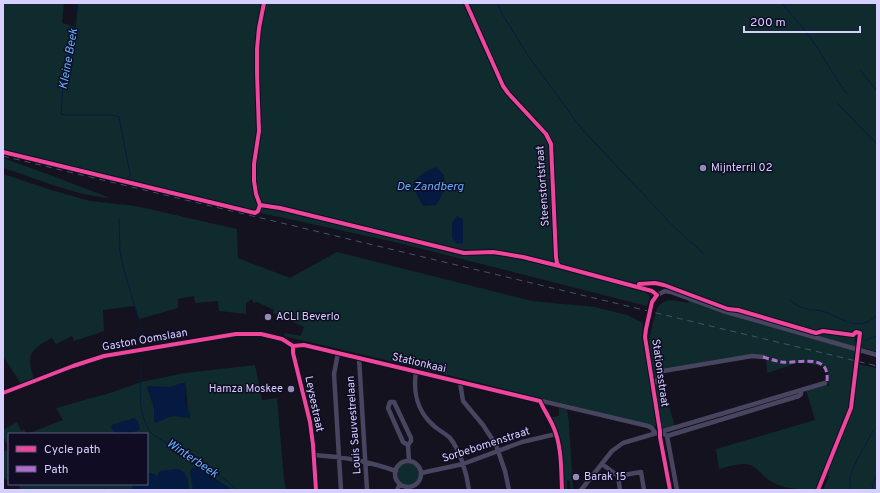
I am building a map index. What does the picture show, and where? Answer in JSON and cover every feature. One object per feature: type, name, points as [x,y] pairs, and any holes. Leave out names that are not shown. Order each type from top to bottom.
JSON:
[{"type":"street","name":"Steenstortstraat","points":[[466,3],[503,86],[546,134],[551,144],[557,263],[559,266],[647,289],[657,294],[671,292],[723,311],[877,355]]},
{"type":"street","name":"Stationsstraat","points":[[657,294],[651,306],[648,318],[646,343],[660,437],[670,490]]},
{"type":"street","name":"Gaston Oomslaan","points":[[3,393],[73,366],[104,356],[236,334],[261,334],[282,339],[293,346]]},
{"type":"street","name":"Stationkaai","points":[[293,346],[304,345],[648,426],[652,428],[655,433]]},
{"type":"street","name":"Leysestraat","points":[[293,346],[310,422],[316,490]]},
{"type":"street","points":[[338,353],[334,374],[341,490]]},
{"type":"street","points":[[652,384],[656,382],[663,371],[752,356],[763,358]]},
{"type":"street","name":"Louis Sauvestrelaan","points":[[359,358],[367,490]]},
{"type":"street","points":[[416,372],[415,389],[419,405],[427,419],[451,439],[463,464],[469,490]]},
{"type":"street","points":[[460,382],[463,401],[488,431],[498,451],[505,471],[508,490]]},
{"type":"street","points":[[667,436],[760,405],[799,396],[801,391],[825,383]]},
{"type":"street","points":[[540,401],[556,434],[560,453],[562,490]]},
{"type":"street","points":[[408,445],[403,442],[388,408],[390,402],[394,402],[411,441],[408,445],[409,461]]},
{"type":"street","points":[[581,490],[618,445],[660,431],[715,419]]},
{"type":"street","points":[[660,431],[667,436],[676,490]]},
{"type":"street","name":"Sorbebomenstraat","points":[[421,473],[463,464],[530,440],[556,434]]},
{"type":"street","points":[[314,455],[365,461],[396,471]]},
{"type":"street","points":[[409,461],[417,465],[421,473],[420,479],[415,488],[405,487],[400,484],[396,477],[396,471],[401,464],[409,461]]},
{"type":"street","points":[[602,464],[618,476],[620,490]]},
{"type":"street","points":[[618,476],[641,472],[644,490]]},
{"type":"street","points":[[397,490],[400,484]]},
{"type":"green space","points":[[3,3],[64,3],[62,23],[76,27],[78,3],[877,3],[877,352],[860,347],[861,342],[853,330],[857,350],[850,408],[817,490],[797,489],[777,485],[766,478],[754,467],[747,464],[737,464],[719,469],[716,449],[815,420],[806,390],[826,384],[829,387],[828,371],[825,367],[800,362],[767,373],[766,358],[775,360],[754,354],[661,369],[654,381],[648,344],[657,308],[660,304],[671,300],[688,303],[692,293],[654,281],[638,283],[623,281],[622,285],[647,293],[650,297],[647,306],[399,243],[233,207],[3,150]]},
{"type":"green space","points":[[3,158],[110,198],[84,194],[3,168]]},
{"type":"green space","points":[[3,174],[90,201],[136,206],[237,229],[238,258],[290,278],[337,252],[532,301],[595,307],[627,315],[643,323],[642,336],[658,427],[284,336],[285,333],[301,336],[304,327],[273,313],[274,310],[257,302],[253,303],[252,299],[246,303],[246,314],[219,311],[218,301],[195,303],[194,296],[178,299],[178,308],[139,319],[134,306],[103,310],[104,331],[74,341],[72,336],[56,344],[52,338],[35,349],[30,358],[31,371],[34,379],[21,384],[3,356]]},
{"type":"green space","points":[[857,364],[877,368],[877,490],[823,490],[829,476],[826,475],[852,409]]},
{"type":"green space","points":[[255,365],[262,400],[277,398],[286,490],[20,490],[19,485],[148,485],[148,433],[30,433],[63,420],[56,408],[110,393],[141,382],[185,373]],"holes":[[[177,385],[186,385],[188,412],[170,417]]]},
{"type":"green space","points":[[663,375],[675,427],[663,429],[661,428],[654,386]]},
{"type":"green space","points":[[559,408],[567,409],[573,490],[571,490],[570,481],[567,480],[567,490],[564,490],[562,444],[552,417],[559,416]]},
{"type":"green space","points":[[17,422],[21,431],[24,429],[26,433],[8,433],[8,447],[3,436],[3,430]]},
{"type":"green space","points":[[8,450],[8,480],[4,478],[3,452]]},
{"type":"green space","points":[[408,463],[416,466],[419,474],[416,482],[408,485],[400,482],[397,474],[400,466]]},
{"type":"water","name":"De Zandberg","points":[[436,167],[444,175],[442,195],[436,205],[423,206],[413,185],[423,174]]},
{"type":"water","points":[[457,216],[463,219],[463,243],[457,244],[452,238],[452,223]]},
{"type":"water","points":[[185,383],[186,386],[185,403],[190,418],[172,416],[155,423],[154,408],[147,388],[148,386],[169,387]]},
{"type":"water","points":[[134,418],[138,421],[140,429],[132,433],[114,433],[111,427],[112,425]]},
{"type":"water","points":[[196,467],[232,490],[193,490],[190,471],[192,468]]},
{"type":"water","points":[[176,469],[183,471],[187,476],[189,490],[133,490],[132,485],[148,485],[148,473],[152,473],[157,476],[160,471]]},
{"type":"waterway","name":"Kleine Beek","points":[[77,3],[73,47],[64,71],[61,114],[113,115],[119,117],[130,174],[129,178]]},
{"type":"waterway","points":[[497,3],[529,57],[581,128],[673,226],[704,254]]},
{"type":"waterway","points":[[782,3],[810,37],[847,94]]},
{"type":"waterway","points":[[860,70],[877,91]]},
{"type":"waterway","points":[[837,103],[877,144]]},
{"type":"waterway","name":"Kleine Beek","points":[[119,218],[120,252],[146,344]]},
{"type":"waterway","points":[[790,300],[801,307],[822,311],[851,323],[864,323],[877,315]]},
{"type":"waterway","points":[[864,341],[877,336]]},
{"type":"waterway","name":"Winterbeek","points":[[142,357],[140,387],[141,407],[143,416],[152,434],[227,481],[237,490]]},
{"type":"waterway","points":[[850,490],[850,476],[873,431]]},
{"type":"waterway","points":[[873,490],[872,484],[877,475]]},
{"type":"railway","points":[[3,156],[877,366]]},
{"type":"marked path","points":[[763,357],[782,362],[812,361],[818,363],[823,366],[827,372],[827,381],[825,383]]},
{"type":"cycle path","points":[[3,152],[255,213],[258,211],[260,205],[256,194],[254,181],[254,164],[259,131],[257,49],[264,3]]},
{"type":"cycle path","points":[[466,3],[503,86],[546,134],[551,144],[556,257],[559,266]]},
{"type":"cycle path","points":[[260,205],[280,208],[464,253],[493,252],[523,257],[652,291],[657,295],[652,302],[645,337],[660,437],[670,490]]},
{"type":"cycle path","points":[[639,284],[655,283],[664,285],[728,309],[738,310],[816,333],[823,331],[853,335],[856,332],[860,333],[851,408],[818,490]]},
{"type":"cycle path","points":[[3,393],[73,366],[104,356],[236,334],[261,334],[282,339],[293,346]]},
{"type":"cycle path","points":[[293,346],[304,345],[540,401],[553,426],[558,441],[562,490]]},
{"type":"cycle path","points":[[293,346],[293,353],[310,422],[316,490]]},
{"type":"place","name":"Mijnterril 02","points":[[703,168]]},
{"type":"place","name":"ACLI Beverlo","points":[[268,317]]},
{"type":"place","name":"Hamza Moskee","points":[[291,389]]},
{"type":"place","name":"Barak 15","points":[[576,477]]}]
